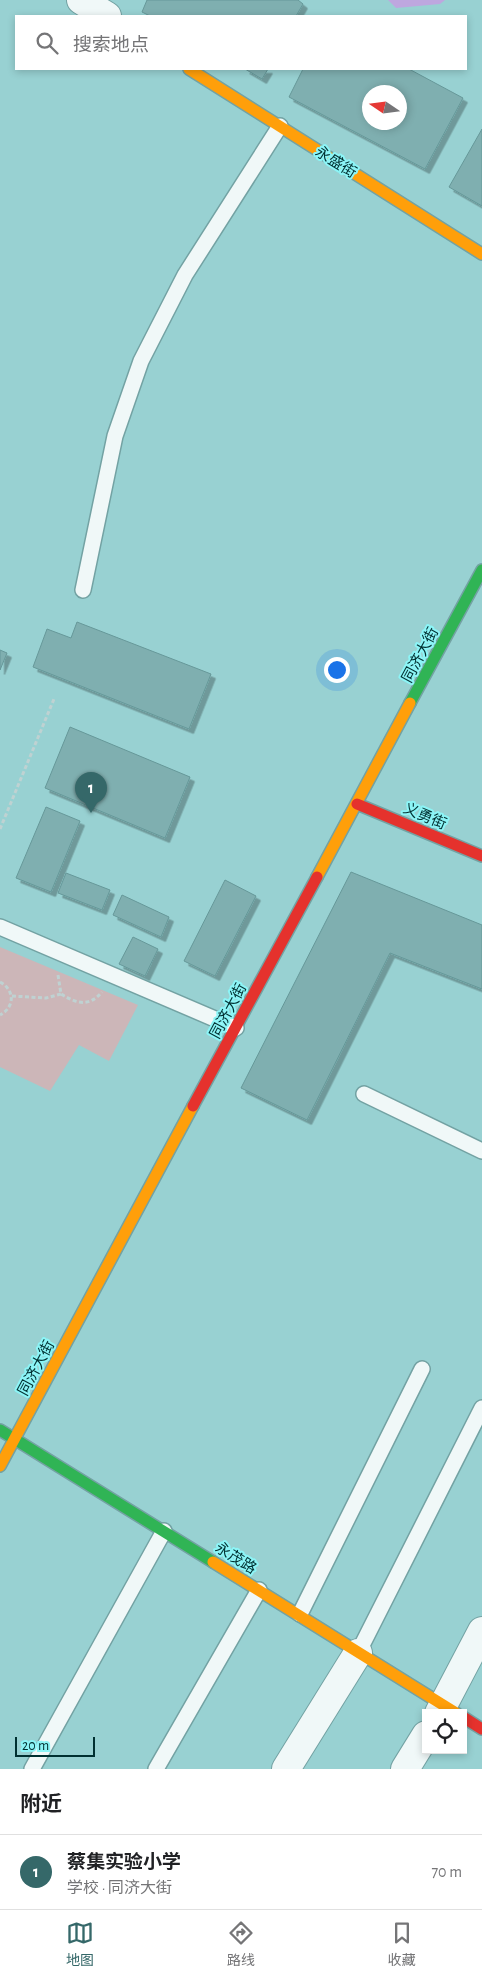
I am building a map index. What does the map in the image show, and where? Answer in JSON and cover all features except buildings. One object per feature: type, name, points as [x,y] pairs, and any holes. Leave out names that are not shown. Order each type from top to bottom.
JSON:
[{"type":"street","points":[[81,0],[104,15]]},
{"type":"street","name":"永盛街","points":[[191,70],[482,254]]},
{"type":"street","name":"同济大街","points":[[0,1466],[482,570]]},
{"type":"street","name":"义勇街","points":[[357,804],[482,856]]},
{"type":"street","name":"永茂路","points":[[0,1430],[300,1614],[446,1709]]},
{"type":"street","points":[[452,1709],[482,1631]]},
{"type":"street","points":[[286,1769],[358,1653]]},
{"type":"street","name":"永茂路","points":[[467,1721],[482,1729]]},
{"type":"street","points":[[405,1769],[422,1741]]},
{"type":"lane","points":[[83,590],[115,436],[142,362],[185,275],[280,126]]},
{"type":"lane","points":[[0,927],[236,1028]]},
{"type":"lane","points":[[364,1094],[482,1151]]},
{"type":"lane","points":[[300,1614],[422,1369]]},
{"type":"lane","points":[[358,1653],[482,1408]]},
{"type":"lane","points":[[32,1769],[164,1531]]},
{"type":"lane","points":[[156,1769],[259,1590]]},
{"type":"path","points":[[0,829],[54,699]]},
{"type":"path","points":[[59,952],[58,978],[62,994],[71,1001],[87,1003],[95,999],[114,976]]},
{"type":"path","points":[[0,982],[6,986],[12,996],[9,1008],[0,1015]]},
{"type":"path","points":[[12,996],[46,998],[62,994]]},
{"type":"shaded area","points":[[388,0],[445,0],[440,4],[396,8]]},
{"type":"shaded area","points":[[0,947],[138,1005],[109,1061],[79,1045],[50,1091],[0,1067]]},
{"type":"traffic: fast","points":[[410,703],[482,570]]},
{"type":"traffic: fast","points":[[0,1430],[213,1562]]},
{"type":"traffic: slow","points":[[191,70],[482,254]]},
{"type":"traffic: slow","points":[[317,877],[410,703]]},
{"type":"traffic: slow","points":[[0,1466],[193,1106]]},
{"type":"traffic: slow","points":[[213,1562],[450,1709]]},
{"type":"traffic: jam","points":[[357,804],[482,856]]},
{"type":"traffic: jam","points":[[193,1106],[317,877]]},
{"type":"traffic: jam","points":[[467,1720],[482,1729]]},
{"type":"place","name":"蔡集实验小学","points":[[91,813]]}]
